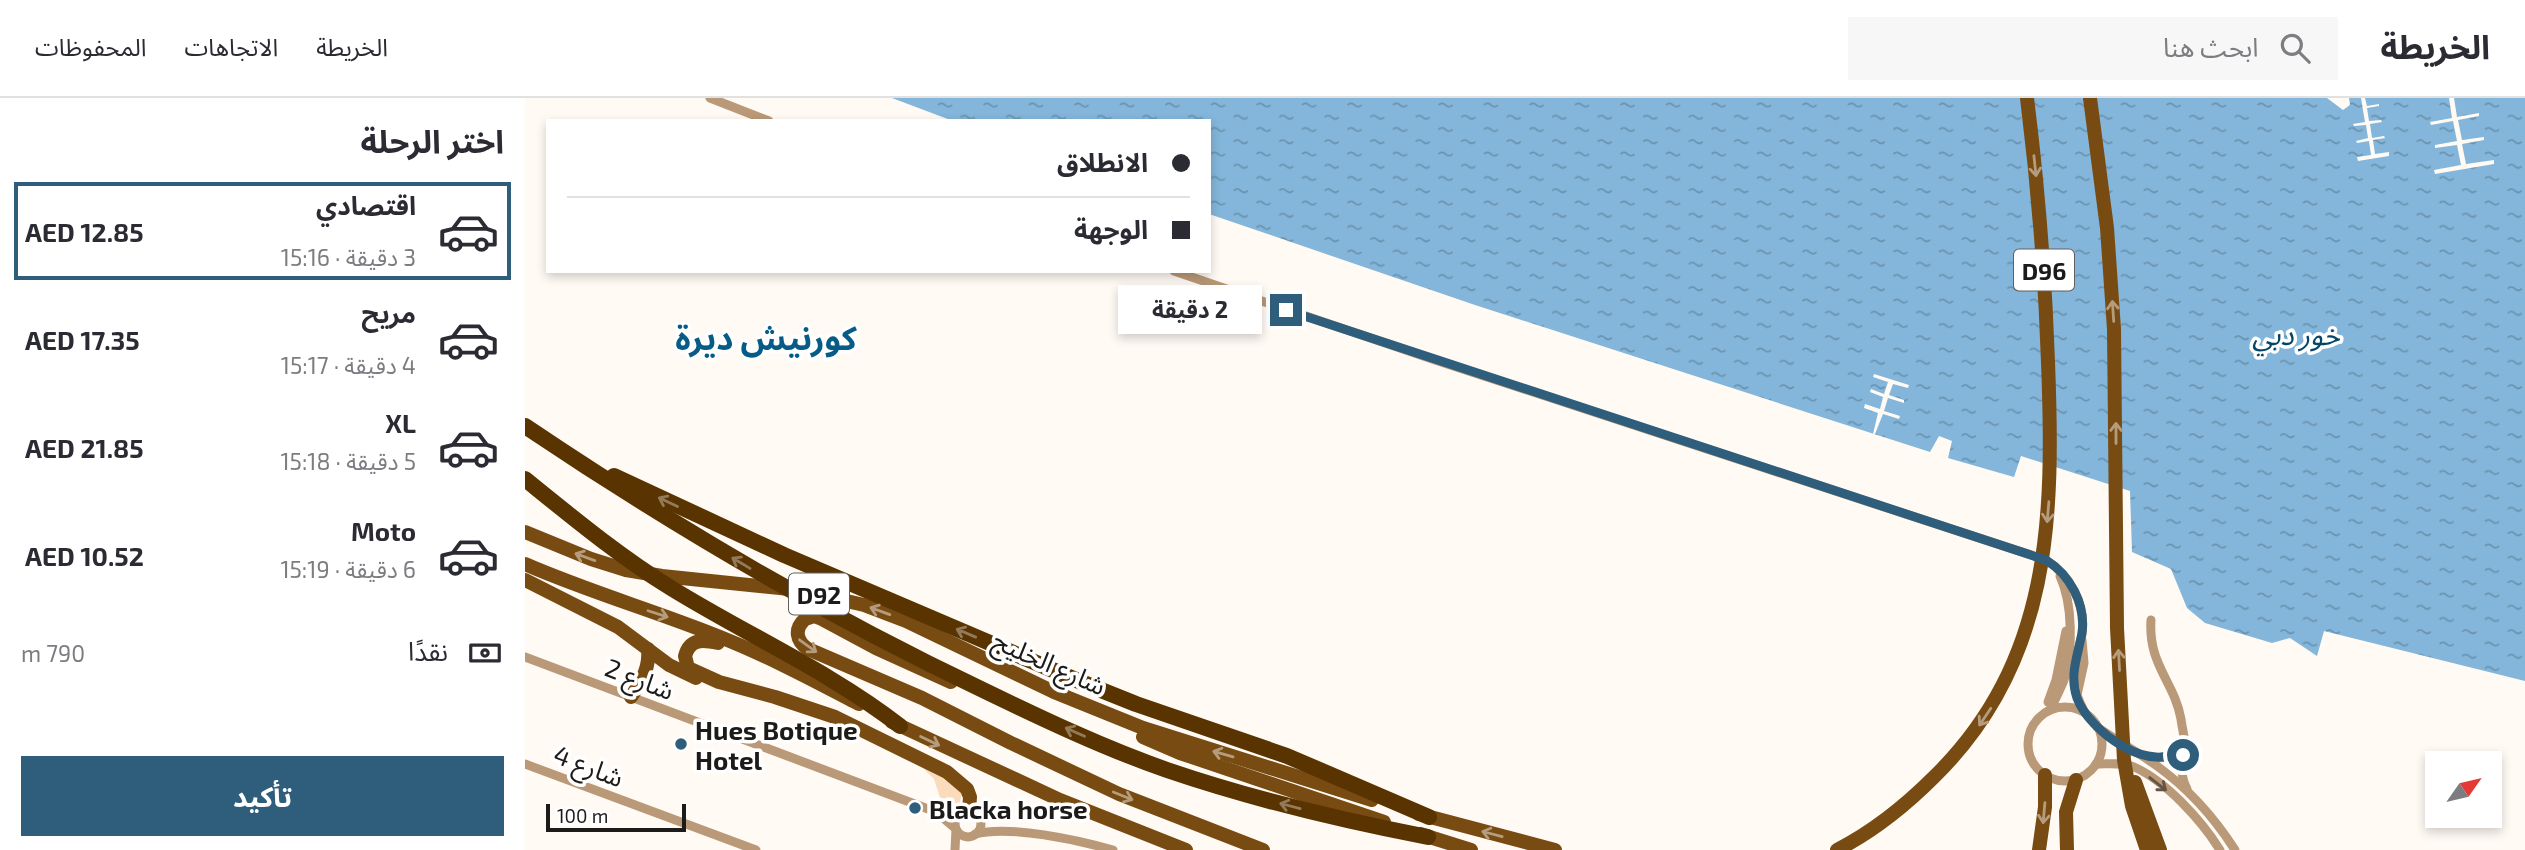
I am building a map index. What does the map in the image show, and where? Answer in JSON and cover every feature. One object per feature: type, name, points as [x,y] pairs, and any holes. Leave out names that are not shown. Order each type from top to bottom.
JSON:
[{"type":"highway","points":[[527,428],[641,503],[799,597],[876,639],[992,695],[1096,742],[1167,770],[1315,813],[1428,837]]},
{"type":"highway","points":[[527,428],[635,486],[784,555],[1090,686],[1287,756],[1429,817]]},
{"type":"highway","points":[[525,479],[642,569],[700,605],[826,675],[900,726]]},
{"type":"main road","name":"D96","points":[[1837,850],[1900,809],[1953,758],[1992,706],[2017,657],[2042,562],[2051,468],[2044,269],[2027,98]]},
{"type":"main road","name":"D96","points":[[2090,98],[2107,228],[2116,380],[2117,628],[2123,729]]},
{"type":"main road","name":"شارع الخليج","points":[[525,532],[574,553],[626,569],[662,576],[799,590],[864,605],[907,621],[1000,667],[1103,713],[1177,740],[1429,817],[1555,850]]},
{"type":"main road","points":[[525,564],[748,649],[900,726],[1061,800],[1187,850]]},
{"type":"main road","points":[[525,580],[618,627],[688,676],[731,685]]},
{"type":"main road","points":[[992,695],[930,673],[818,617],[805,619],[798,629],[798,638],[808,649],[922,698],[1021,749],[1119,794],[1263,850]]},
{"type":"main road","points":[[748,649],[699,640],[685,651],[686,664],[692,671],[731,685],[835,717],[947,772],[967,789],[971,814]]},
{"type":"main road","points":[[631,698],[647,669],[647,649]]},
{"type":"main road","points":[[1103,713],[1143,737],[1180,753],[1471,850]]},
{"type":"main road","points":[[2123,729],[2129,790],[2147,850]]},
{"type":"main road","points":[[2123,729],[2136,786],[2160,850]]},
{"type":"main road","points":[[2039,850],[2045,807],[2045,775]]},
{"type":"main road","points":[[2067,850],[2066,811],[2075,779]]},
{"type":"street","points":[[710,98],[764,119]]},
{"type":"street","points":[[1180,273],[1541,396],[2025,551],[2055,565],[2068,580],[2082,616],[2074,670],[2077,696],[2085,713],[2098,727],[2155,765],[2188,792],[2216,822],[2235,850]]},
{"type":"street","points":[[2055,565],[2067,593],[2067,669],[2063,684],[2047,712],[2030,730],[2028,745],[2033,763],[2045,775],[2063,781],[2087,774],[2096,764],[2102,746],[2098,727]]},
{"type":"street","points":[[2151,620],[2153,653],[2176,699],[2185,747],[2181,770],[2188,792]]},
{"type":"street","name":"شارع 2","points":[[525,657],[936,812],[971,814]]},
{"type":"street","points":[[2047,712],[2064,707],[2085,713]]},
{"type":"street","points":[[2137,754],[2163,758],[2179,753],[2185,747]]},
{"type":"street","name":"شارع 4","points":[[525,764],[739,846],[756,850]]},
{"type":"street","points":[[2096,764],[2120,764],[2143,773],[2195,817],[2220,850]]},
{"type":"street","name":"شارع 2","points":[[936,812],[956,828]]},
{"type":"street","points":[[955,850],[980,828],[971,814]]},
{"type":"street","points":[[955,850],[955,819],[971,814],[1000,832]]},
{"type":"street","points":[[956,828],[962,835],[1000,832],[1059,838],[1113,850]]},
{"type":"shaded area","points":[[925,766],[954,780],[962,793],[960,802],[953,808],[942,804],[934,779],[924,769]]},
{"type":"water","name":"خور دبي","points":[[892,98],[2327,98],[2343,110],[2350,105],[2349,98],[2525,98],[2525,681],[2324,631],[2317,656],[2290,638],[2272,643],[2205,623],[2187,608],[2171,569],[2132,552],[2130,491],[2021,456],[2014,477],[1948,458],[1952,441],[1939,436],[1930,452],[1475,305],[1211,215],[1211,119],[948,119]]},
{"type":"pier","points":[[2361,98],[2365,98],[2367,106],[2379,104],[2367,108],[2369,121],[2382,122],[2370,124],[2372,138],[2385,138],[2373,140],[2375,154],[2389,152],[2389,156],[2358,161],[2357,157],[2371,155],[2369,141],[2356,141],[2368,138],[2366,125],[2353,124],[2365,122]]},
{"type":"pier","points":[[2449,98],[2454,98],[2457,117],[2479,113],[2479,116],[2458,120],[2462,140],[2484,137],[2484,140],[2462,144],[2466,164],[2494,160],[2494,164],[2435,174],[2434,170],[2461,165],[2457,145],[2435,148],[2435,145],[2457,141],[2453,121],[2431,125],[2430,122],[2452,118]]},
{"type":"pier","points":[[1874,374],[1909,385],[1908,388],[1893,384],[1889,395],[1904,400],[1904,403],[1888,398],[1884,411],[1900,416],[1899,419],[1883,414],[1873,434],[1878,413],[1864,408],[1865,404],[1880,409],[1883,397],[1870,392],[1871,389],[1884,394],[1888,382],[1873,377]]},
{"type":"place","name":"Hues Botique Hotel","points":[[681,744]]},
{"type":"place","name":"Blacka horse","points":[[915,808]]},
{"type":"district","name":"كورنيش ديرة","points":[[766,337]]},
{"type":"route","points":[[1286,310],[2046,560],[2055,565],[2068,580],[2080,607],[2082,625],[2074,679],[2077,696],[2085,713],[2098,727],[2137,754],[2163,758],[2179,753],[2185,747],[2183,755]]}]
